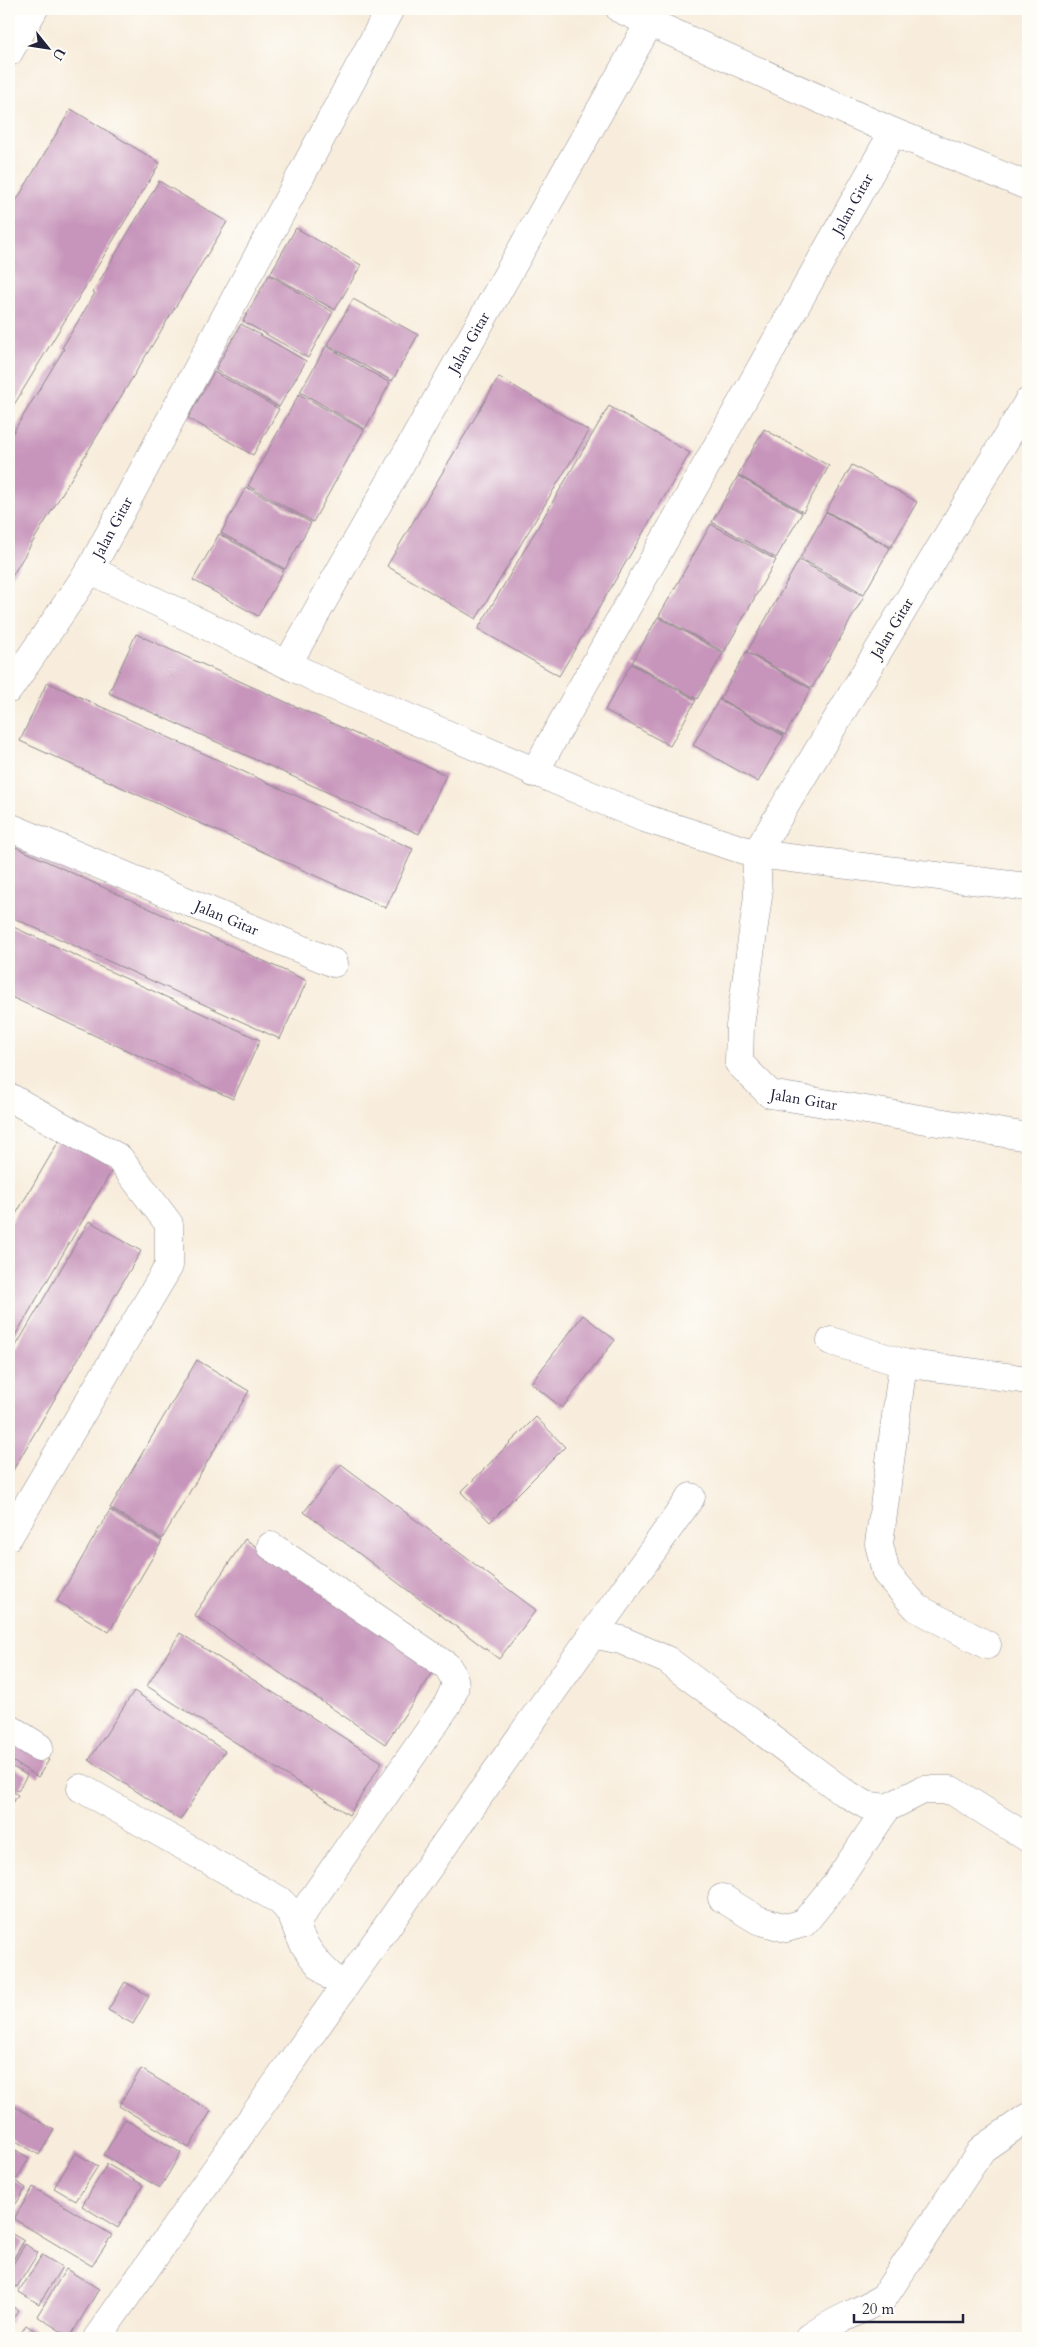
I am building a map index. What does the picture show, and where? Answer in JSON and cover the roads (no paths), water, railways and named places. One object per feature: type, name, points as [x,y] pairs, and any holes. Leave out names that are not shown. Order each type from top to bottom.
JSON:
[{"type":"street","points":[[9,52],[34,9]]},
{"type":"street","name":"Jalan Gitar","points":[[9,689],[90,570],[390,9]]},
{"type":"street","points":[[620,9],[893,132],[1028,186]]},
{"type":"street","name":"Jalan Gitar","points":[[288,663],[650,22]]},
{"type":"street","name":"Jalan Gitar","points":[[534,773],[893,132]]},
{"type":"street","name":"Jalan Gitar","points":[[1028,402],[756,854],[758,896],[740,1026],[739,1063],[770,1094],[1028,1137]]},
{"type":"street","name":"Jalan Gitar","points":[[90,570],[288,663],[322,682],[644,818],[756,854],[1028,887]]},
{"type":"street","name":"Jalan Gitar","points":[[9,827],[334,963]]},
{"type":"street","points":[[9,1098],[119,1158],[169,1224],[169,1266],[9,1536]]},
{"type":"street","points":[[830,1341],[903,1363],[1028,1380]]},
{"type":"street","points":[[903,1363],[879,1544],[886,1573],[917,1608],[987,1645]]},
{"type":"street","points":[[97,2338],[691,1497]]},
{"type":"street","points":[[271,1546],[448,1666],[456,1678],[456,1687],[447,1704],[296,1923]]},
{"type":"street","points":[[593,1634],[621,1640],[667,1660],[842,1791],[866,1805],[887,1808]]},
{"type":"street","points":[[9,1728],[39,1747]]},
{"type":"street","points":[[81,1788],[278,1900],[290,1910],[303,1942],[315,1960],[328,1975],[344,1987]]},
{"type":"street","points":[[722,1898],[758,1920],[786,1928],[804,1923],[837,1882],[887,1808],[923,1790],[950,1790],[1028,1838]]},
{"type":"street","points":[[809,2338],[828,2326],[861,2312],[884,2297],[982,2149],[1028,2117]]}]
